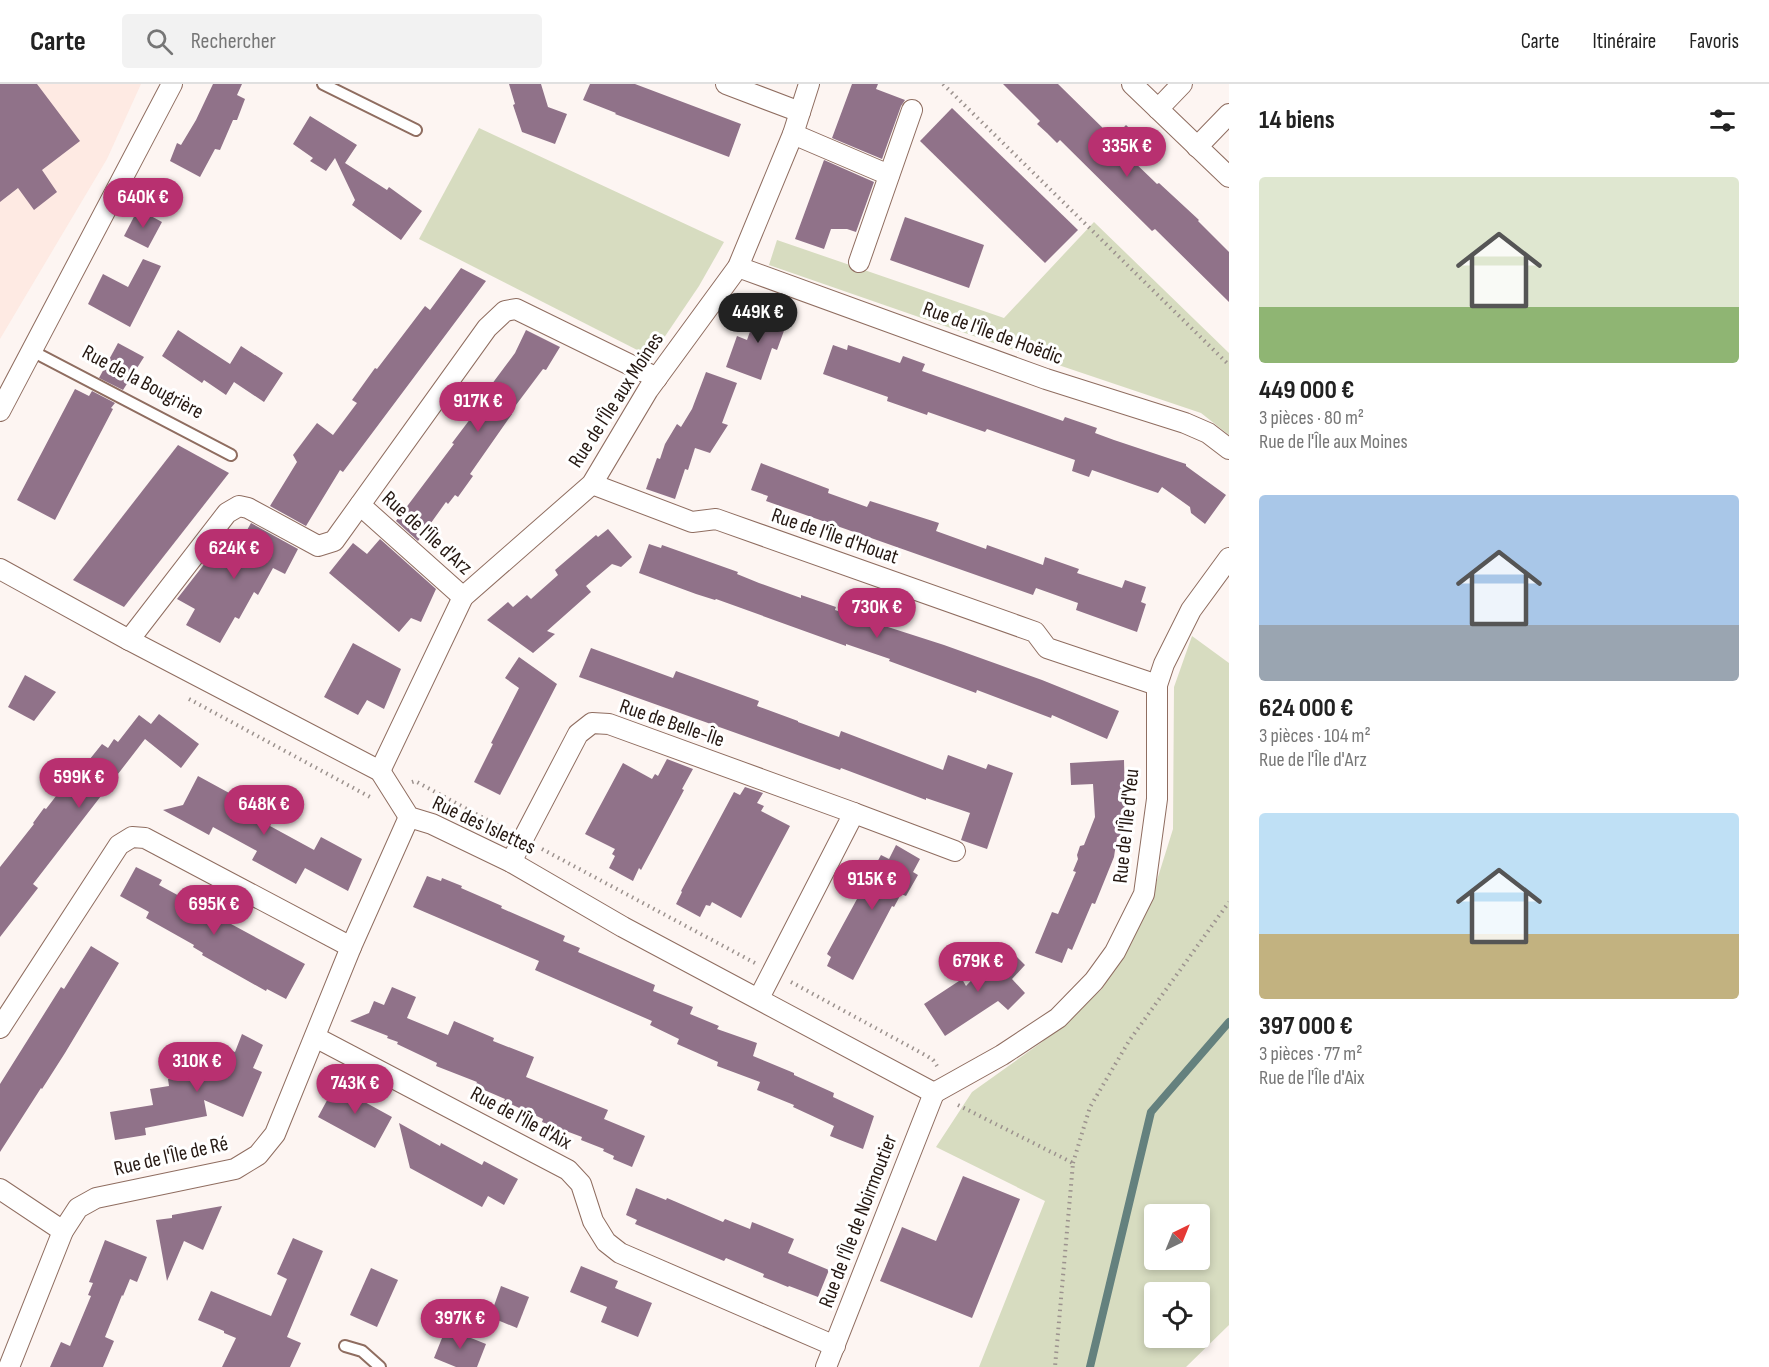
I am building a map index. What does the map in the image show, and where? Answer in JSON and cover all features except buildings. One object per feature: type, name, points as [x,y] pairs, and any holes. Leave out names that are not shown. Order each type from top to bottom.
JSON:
[{"type":"street","points":[[0,411],[172,84]]},
{"type":"street","points":[[726,84],[800,112]]},
{"type":"street","name":"Rue de l'Île aux Moines","points":[[380,771],[463,597],[592,484],[648,390],[738,267],[793,134],[809,84]]},
{"type":"street","points":[[1132,84],[1229,177]]},
{"type":"street","points":[[1158,109],[1182,84]]},
{"type":"street","points":[[859,262],[912,110]]},
{"type":"street","points":[[1197,147],[1229,114]]},
{"type":"street","points":[[793,134],[889,175]]},
{"type":"street","name":"Rue de l'Île de Hoëdic","points":[[738,267],[1046,378],[1185,423],[1208,433],[1229,449]]},
{"type":"street","name":"Rue de l'Île d'Arz","points":[[129,640],[227,513],[239,506],[248,508],[318,546],[334,541],[487,328],[505,311],[516,309],[657,378]]},
{"type":"street","name":"Rue de l'Île d'Houat","points":[[592,484],[692,522],[716,519],[1035,632],[1047,648],[1157,685]]},
{"type":"street","name":"Rue de l'Île d'Arz","points":[[360,505],[463,597]]},
{"type":"street","name":"Rue de l'Île d'Yeu","points":[[934,1093],[1002,1055],[1058,1018],[1094,981],[1115,952],[1144,894],[1157,799],[1157,685],[1164,664],[1191,610],[1229,558]]},
{"type":"street","points":[[0,568],[129,640],[380,771]]},
{"type":"street","name":"Rue de Belle-Île","points":[[511,862],[578,734],[592,723],[609,724],[955,851]]},
{"type":"street","name":"Rue des Islettes","points":[[380,771],[409,817],[432,824],[511,862],[623,927],[934,1093]]},
{"type":"street","points":[[759,998],[854,813]]},
{"type":"street","name":"Rue de l'Île de Ré","points":[[9,1367],[63,1231],[78,1208],[96,1198],[235,1169],[258,1155],[275,1134],[351,947],[409,817]]},
{"type":"street","points":[[0,1028],[118,845],[132,837],[145,838],[351,947]]},
{"type":"street","name":"Rue de l'Île d'Aix","points":[[315,1037],[568,1170],[581,1184],[592,1221],[606,1242],[620,1253],[835,1346]]},
{"type":"street","name":"Rue de l'Île de Noirmoutier","points":[[826,1367],[934,1093]]},
{"type":"street","points":[[0,1189],[63,1231]]},
{"type":"lane","points":[[323,84],[416,130]]},
{"type":"lane","name":"Rue de la Bougrière","points":[[32,351],[231,455]]},
{"type":"lane","points":[[345,1346],[362,1351],[380,1367]]},
{"type":"path","points":[[943,84],[1229,365]]},
{"type":"path","points":[[1055,1367],[1072,1163],[1090,1107],[1124,1050],[1229,902]]},
{"type":"path","points":[[934,1093],[1072,1163]]},
{"type":"shaded area","points":[[0,84],[141,84],[107,159],[0,339]]},
{"type":"green space","points":[[479,128],[724,242],[699,286],[651,357],[419,239]]},
{"type":"green space","points":[[1094,222],[1229,353],[1229,435],[1201,413],[769,265],[777,240],[1004,318]]},
{"type":"green space","points":[[1192,636],[1229,663],[1229,1325],[1210,1344],[1210,1282],[1144,1282],[1144,1348],[1205,1348],[1186,1367],[979,1367],[1045,1201],[936,1147],[972,1092],[1042,1042],[1102,989],[1147,912],[1173,829],[1174,687]]},
{"type":"waterway","points":[[1090,1367],[1151,1112],[1229,1022]]}]
